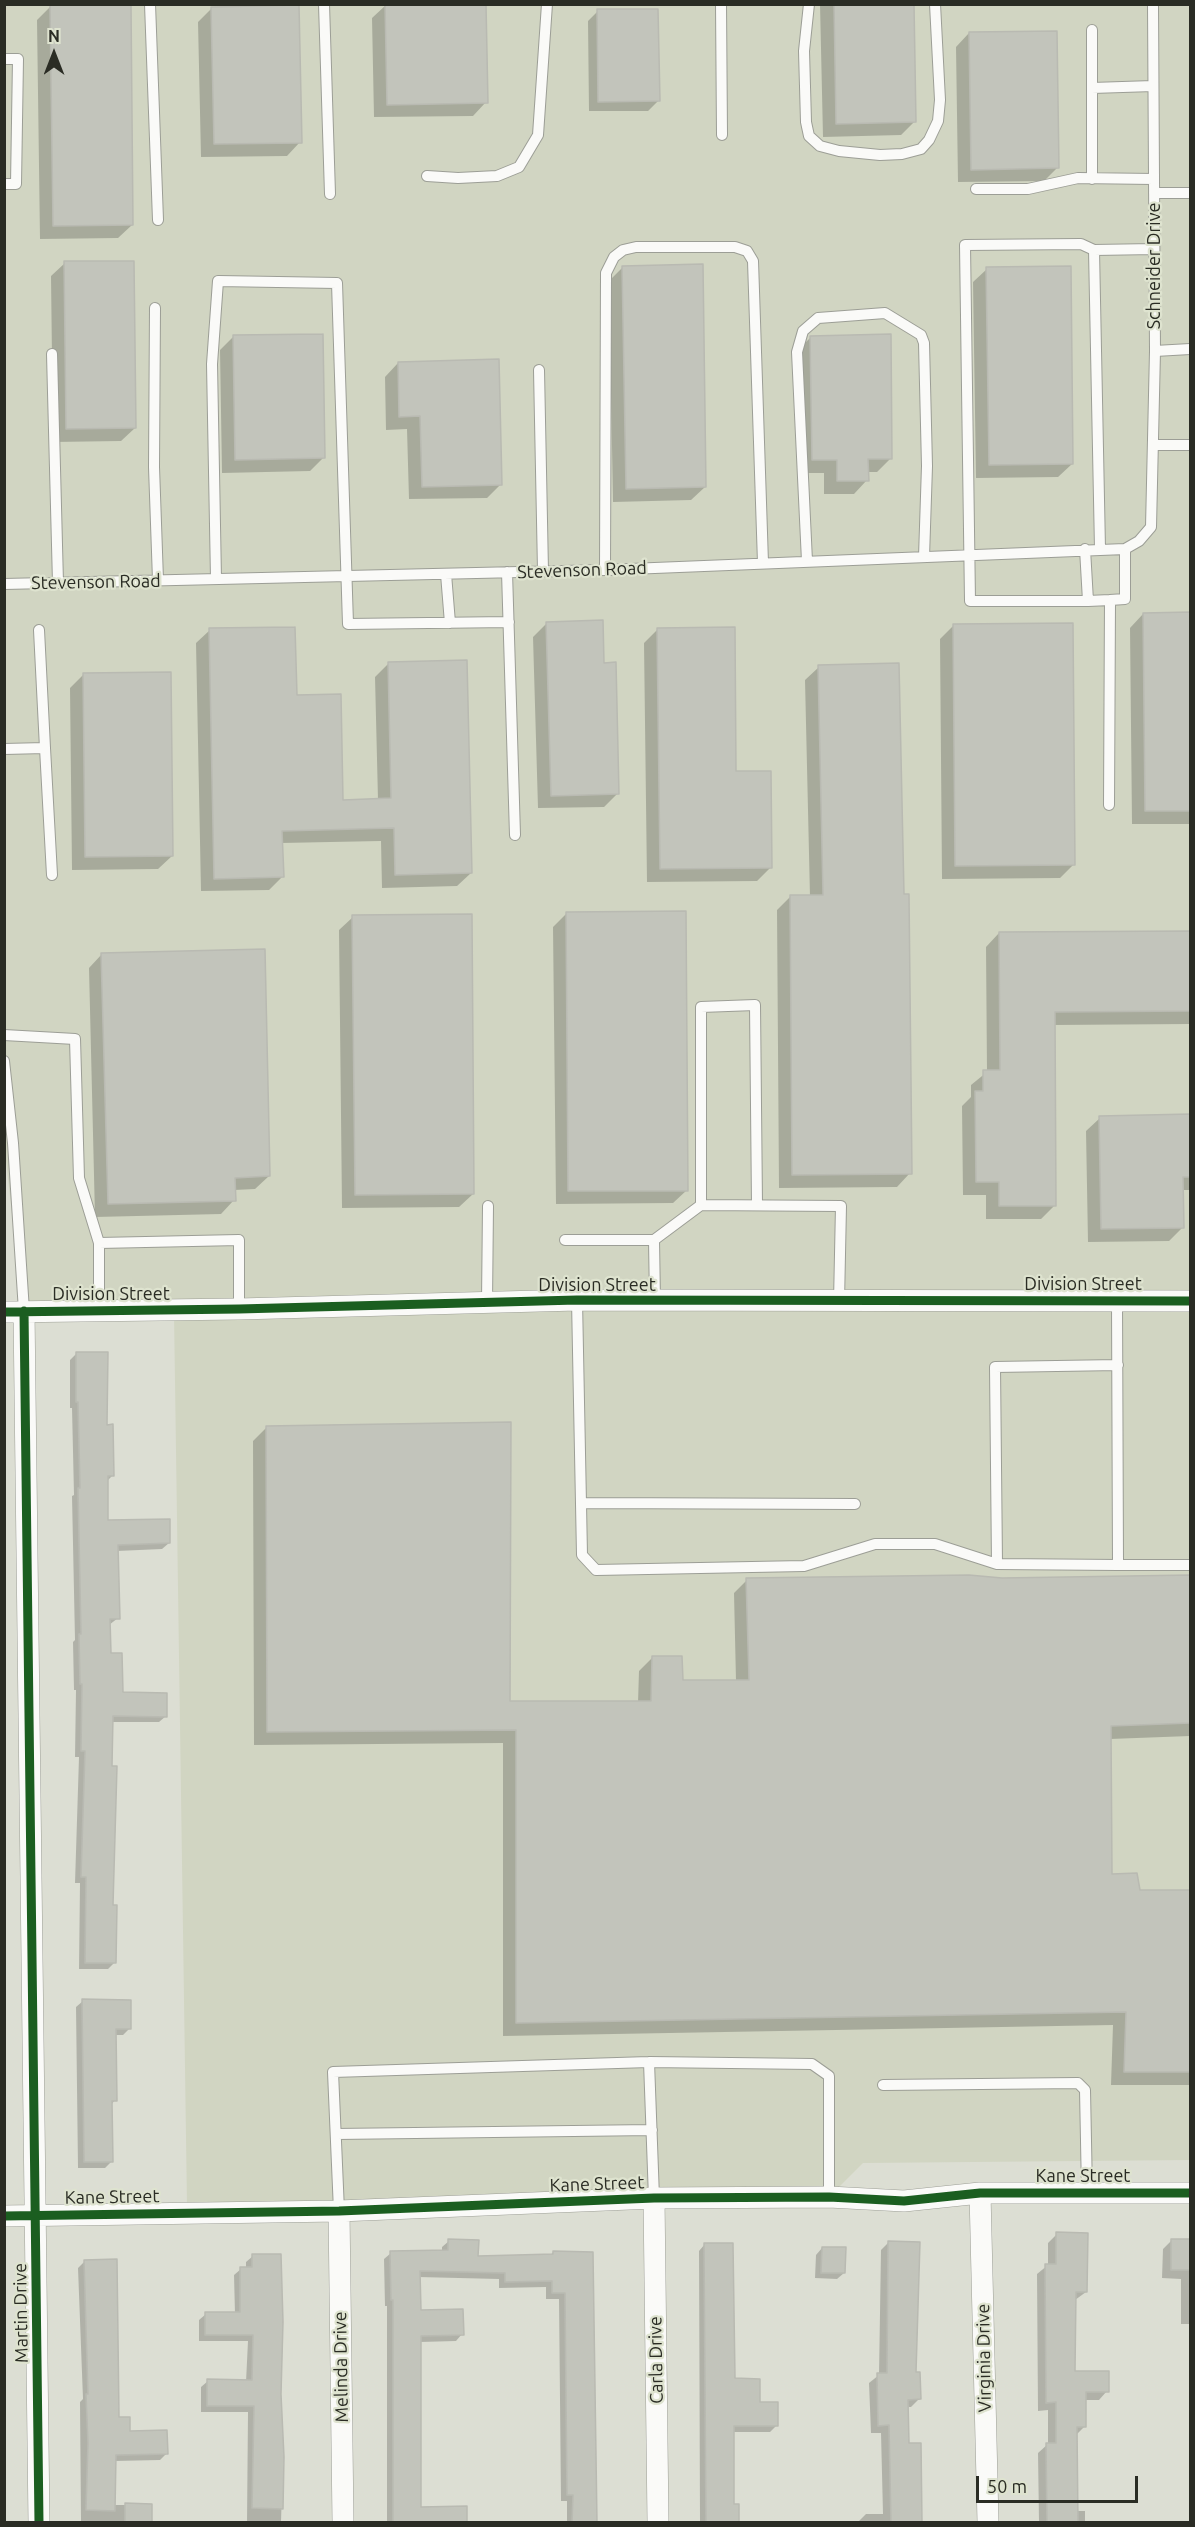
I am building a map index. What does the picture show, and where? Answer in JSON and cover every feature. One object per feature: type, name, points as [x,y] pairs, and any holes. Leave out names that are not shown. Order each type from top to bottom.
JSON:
[{"type":"street","name":"Division Street","points":[[14,1311],[239,1309],[576,1300],[1191,1301]]},
{"type":"street","name":"Martin Drive","points":[[14,1311],[36,2215],[39,2523]]},
{"type":"street","name":"Kane Street","points":[[4,2216],[339,2211],[654,2198],[829,2197],[904,2201],[980,2193],[1191,2193]]},
{"type":"street","name":"Virginia Drive","points":[[980,2193],[988,2523]]},
{"type":"street","name":"Carla Drive","points":[[654,2198],[658,2523]]},
{"type":"street","name":"Melinda Drive","points":[[339,2211],[343,2523]]},
{"type":"lane","points":[[150,4],[158,220]]},
{"type":"lane","points":[[324,4],[330,194]]},
{"type":"lane","points":[[427,176],[458,178],[497,176],[519,167],[538,135],[547,4]]},
{"type":"lane","points":[[721,4],[722,135]]},
{"type":"lane","points":[[809,4],[804,51],[806,122],[809,136],[820,146],[839,152],[880,155],[902,154],[921,149],[929,140],[938,121],[940,100],[934,4]]},
{"type":"lane","name":"Schneider Drive","points":[[1125,549],[1139,541],[1151,527],[1155,351],[1153,4]]},
{"type":"lane","points":[[1092,30],[1092,178]]},
{"type":"lane","points":[[4,59],[18,59],[16,184],[4,184]]},
{"type":"lane","points":[[1092,88],[1153,86]]},
{"type":"lane","points":[[976,189],[1028,189],[1078,178],[1154,179]]},
{"type":"lane","points":[[1154,193],[1191,193]]},
{"type":"lane","points":[[1125,549],[1125,599],[970,601],[964,245],[1081,244],[1094,250],[1154,249]]},
{"type":"lane","points":[[605,570],[606,273],[615,257],[623,250],[636,247],[735,247],[747,252],[753,261],[763,563]]},
{"type":"lane","points":[[1094,250],[1100,549]]},
{"type":"lane","points":[[216,579],[212,364],[218,281],[337,283],[348,624],[509,622]]},
{"type":"lane","points":[[155,308],[154,467],[158,580]]},
{"type":"lane","points":[[807,561],[796,352],[803,331],[818,318],[885,313],[921,335],[924,343],[927,466],[924,556]]},
{"type":"lane","points":[[1155,351],[1191,349]]},
{"type":"lane","points":[[52,354],[58,583]]},
{"type":"lane","points":[[539,370],[543,571]]},
{"type":"lane","points":[[1153,445],[1191,445]]},
{"type":"lane","points":[[1085,549],[1088,601]]},
{"type":"lane","name":"Stevenson Road","points":[[4,584],[605,570],[1125,549]]},
{"type":"lane","points":[[507,572],[515,835]]},
{"type":"lane","points":[[446,574],[450,623]]},
{"type":"lane","points":[[1109,805],[1110,600]]},
{"type":"lane","points":[[39,630],[52,875]]},
{"type":"lane","points":[[4,749],[45,748]]},
{"type":"lane","points":[[701,1205],[701,1007],[755,1005],[757,1205]]},
{"type":"lane","points":[[4,1035],[75,1039],[79,1178],[99,1242],[99,1311]]},
{"type":"lane","name":"Martin Drive","points":[[4,1062],[14,1311]]},
{"type":"lane","points":[[566,1240],[654,1240],[701,1205],[841,1206],[838,1302]]},
{"type":"lane","points":[[487,1302],[488,1206]]},
{"type":"lane","points":[[99,1242],[238,1240],[239,1309]]},
{"type":"lane","points":[[654,1240],[655,1301]]},
{"type":"lane","points":[[576,1300],[582,1555],[596,1570],[804,1566],[875,1544],[936,1544],[997,1564],[1191,1565]]},
{"type":"lane","points":[[1117,1301],[1118,1564]]},
{"type":"lane","points":[[997,1564],[995,1367],[1118,1365]]},
{"type":"lane","points":[[581,1503],[855,1504]]},
{"type":"lane","points":[[649,2062],[654,2198]]},
{"type":"lane","points":[[339,2211],[333,2072],[649,2062],[812,2064],[829,2076],[829,2197]]},
{"type":"lane","points":[[883,2085],[1078,2083],[1085,2090],[1087,2192]]},
{"type":"lane","points":[[336,2134],[652,2130]]},
{"type":"shaded area","points":[[4,5],[1190,5],[1190,2160],[863,2163],[829,2197],[187,2205],[174,1313],[23,1314],[5,1151]]},
{"type":"building","points":[[131,4],[133,225],[53,226],[50,5]]},
{"type":"building","points":[[385,4],[486,4],[488,103],[387,105]]},
{"type":"building","points":[[834,4],[914,4],[916,122],[836,124]]},
{"type":"building","points":[[299,5],[302,143],[214,144],[211,7]]},
{"type":"building","points":[[597,9],[658,9],[660,101],[598,102]]},
{"type":"building","points":[[1057,31],[1059,168],[971,170],[969,32]]},
{"type":"building","points":[[64,261],[134,261],[136,428],[66,429]]},
{"type":"building","points":[[703,264],[706,487],[626,489],[622,266]]},
{"type":"building","points":[[1071,266],[1073,464],[989,465],[986,267]]},
{"type":"building","points":[[323,334],[325,458],[235,460],[233,335]]},
{"type":"building","points":[[891,334],[892,459],[868,459],[869,481],[837,481],[837,460],[812,460],[810,336]]},
{"type":"building","points":[[499,359],[502,485],[422,487],[420,416],[399,417],[398,362]]},
{"type":"building","points":[[1191,612],[1191,811],[1145,811],[1143,613]]},
{"type":"building","points":[[603,620],[604,663],[616,662],[619,794],[551,796],[546,622]]},
{"type":"building","points":[[1073,623],[1075,865],[955,866],[953,624]]},
{"type":"building","points":[[295,627],[297,695],[341,694],[343,800],[391,798],[388,662],[467,660],[472,873],[395,875],[394,828],[282,831],[284,877],[214,879],[209,628]]},
{"type":"building","points":[[735,627],[736,771],[771,771],[772,868],[660,869],[657,628]]},
{"type":"building","points":[[899,663],[904,894],[909,894],[912,1174],[792,1175],[790,895],[823,895],[818,665]]},
{"type":"building","points":[[171,672],[173,856],[85,857],[83,673]]},
{"type":"building","points":[[686,911],[688,1191],[568,1191],[566,912]]},
{"type":"building","points":[[472,914],[474,1194],[355,1195],[352,915]]},
{"type":"building","points":[[1191,931],[1191,1011],[1055,1012],[1056,1206],[999,1206],[999,1182],[976,1182],[975,1091],[983,1091],[983,1070],[1000,1070],[999,932]]},
{"type":"building","points":[[265,949],[270,1176],[235,1178],[236,1201],[108,1204],[101,953]]},
{"type":"building","points":[[1191,1114],[1191,1177],[1183,1177],[1184,1228],[1101,1229],[1099,1116]]},
{"type":"building","points":[[76,1352],[108,1352],[107,1425],[113,1424],[114,1476],[108,1476],[108,1520],[170,1519],[170,1543],[118,1545],[120,1619],[110,1619],[111,1653],[122,1653],[123,1692],[167,1693],[167,1717],[113,1716],[112,1766],[117,1766],[113,1905],[117,1905],[116,1963],[85,1963],[86,1877],[81,1877],[85,1751],[81,1751],[78,1488],[80,1488]]},
{"type":"building","points":[[511,1422],[510,1701],[651,1701],[652,1656],[682,1656],[683,1680],[749,1680],[746,1578],[1191,1575],[1191,1723],[1111,1726],[1112,1874],[1137,1873],[1140,1890],[1191,1890],[1191,2072],[1124,2072],[1126,2012],[516,2023],[516,1730],[267,1732],[266,1426]]},
{"type":"building","points":[[82,1999],[131,2000],[131,2029],[116,2029],[117,2101],[112,2101],[113,2162],[84,2162]]},
{"type":"building","points":[[1056,2232],[1088,2233],[1087,2292],[1076,2292],[1075,2371],[1109,2371],[1109,2392],[1086,2392],[1086,2427],[1077,2427],[1078,2523],[1047,2523],[1046,2443],[1056,2443],[1056,2402],[1046,2403],[1045,2264],[1056,2264]]},
{"type":"building","points":[[448,2239],[479,2240],[478,2256],[553,2254],[553,2251],[593,2252],[597,2523],[572,2523],[573,2495],[567,2495],[565,2293],[552,2293],[552,2281],[505,2282],[505,2273],[420,2271],[421,2310],[463,2309],[464,2335],[421,2336],[421,2507],[467,2506],[467,2523],[393,2523],[393,2300],[391,2300],[390,2251],[448,2250]]},
{"type":"building","points":[[1171,2239],[1191,2239],[1191,2270],[1171,2270]]},
{"type":"building","points":[[888,2241],[920,2242],[916,2372],[920,2372],[921,2399],[908,2400],[909,2443],[921,2443],[922,2523],[891,2523],[889,2425],[878,2426],[877,2373],[887,2373]]},
{"type":"building","points":[[704,2243],[733,2243],[735,2378],[760,2379],[760,2402],[778,2402],[778,2426],[734,2426],[734,2504],[739,2504],[739,2523],[706,2523]]},
{"type":"building","points":[[822,2247],[846,2247],[845,2273],[821,2273]]},
{"type":"building","points":[[252,2254],[281,2254],[283,2509],[252,2508],[254,2406],[207,2406],[207,2379],[252,2380],[253,2335],[205,2335],[205,2312],[240,2312],[240,2267],[252,2267]]},
{"type":"building","points":[[117,2259],[119,2417],[130,2417],[130,2431],[167,2430],[168,2454],[116,2455],[115,2511],[86,2510],[88,2443],[86,2394],[88,2394],[84,2260]]},
{"type":"building","points":[[125,2503],[152,2504],[152,2523],[125,2523]]},
{"type":"cycle path","points":[[4,1312],[239,1309],[577,1300],[1190,1301]]},
{"type":"cycle path","points":[[24,1311],[39,2522]]},
{"type":"cycle path","points":[[4,2216],[339,2211],[654,2198],[829,2197],[904,2201],[980,2193],[1190,2193]]}]
